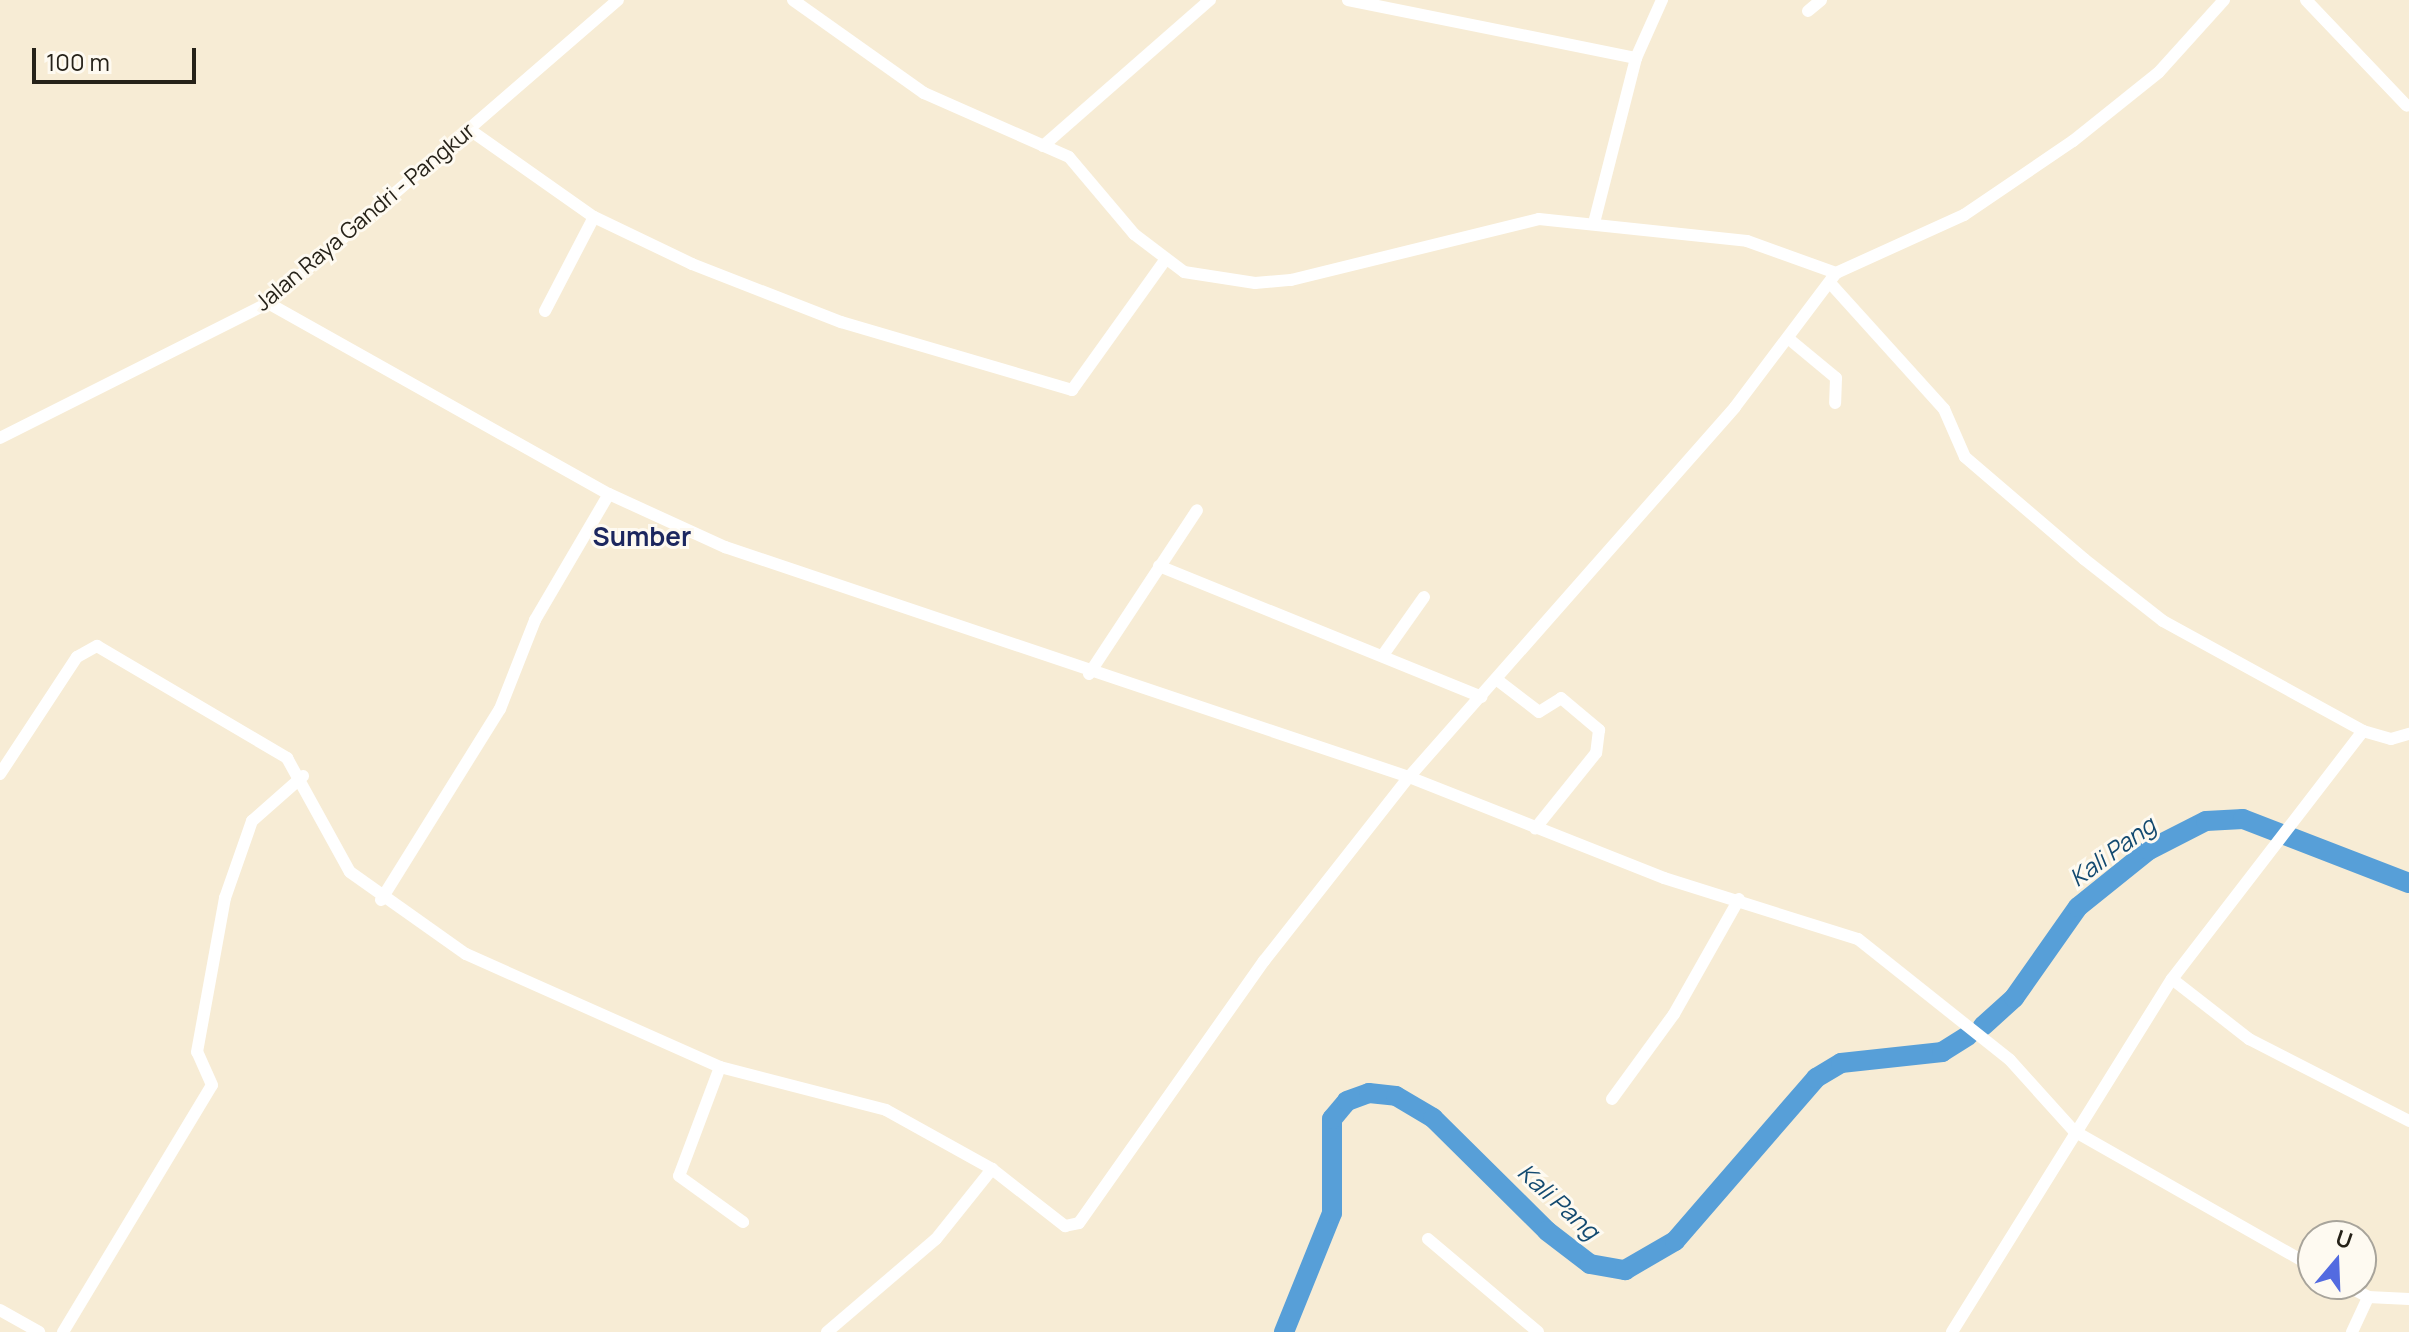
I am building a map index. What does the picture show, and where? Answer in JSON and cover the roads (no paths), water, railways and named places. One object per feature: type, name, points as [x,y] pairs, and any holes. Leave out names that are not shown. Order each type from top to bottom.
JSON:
[{"type":"street","name":"Jalan Raya Gandri - Pangkur","points":[[0,438],[268,303],[618,0]]},
{"type":"street","points":[[793,0],[924,93],[1043,146],[1091,178],[1163,263],[1221,280],[1291,280],[1539,219],[1747,241],[1834,278],[1944,409],[1965,457],[2084,559],[2163,621],[2363,731],[2391,739],[2409,734]]},
{"type":"street","points":[[1043,146],[1210,0]]},
{"type":"street","points":[[1348,0],[1635,65]]},
{"type":"street","points":[[1594,223],[1635,65],[1662,0]]},
{"type":"street","points":[[1808,11],[1821,0]]},
{"type":"street","points":[[0,774],[77,657],[92,646],[242,728],[303,776],[337,853],[381,900],[466,954],[720,1067],[886,1110],[992,1169],[1065,1226],[1079,1223],[1264,961],[1409,777],[1789,339],[1834,278],[1964,215],[2073,141],[2159,72],[2224,0]]},
{"type":"street","points":[[2306,0],[2407,106]]},
{"type":"street","points":[[470,130],[594,217],[780,302],[1072,390],[1163,263]]},
{"type":"street","points":[[545,311],[594,217]]},
{"type":"street","points":[[268,303],[609,494],[725,547],[1089,674],[1409,777],[1535,829],[1858,939],[2010,1060],[2074,1131],[2297,1258]]},
{"type":"street","points":[[1789,339],[1836,378],[1835,403]]},
{"type":"street","points":[[381,900],[500,709],[535,620],[609,494]]},
{"type":"street","points":[[1089,674],[1197,510]]},
{"type":"street","points":[[1159,566],[1481,697]]},
{"type":"street","points":[[1383,655],[1424,597]]},
{"type":"street","points":[[1496,679],[1539,712],[1561,698],[1599,730],[1590,764],[1535,829]]},
{"type":"street","points":[[1952,1332],[2074,1131],[2172,979],[2363,731]]},
{"type":"street","points":[[63,1332],[212,1085],[197,1052],[225,898],[252,821],[303,776]]},
{"type":"street","points":[[1612,1099],[1674,1014],[1739,899]]},
{"type":"street","points":[[2172,979],[2249,1039],[2409,1121]]},
{"type":"street","points":[[720,1067],[679,1176],[743,1222]]},
{"type":"street","points":[[827,1332],[936,1239],[992,1169]]},
{"type":"street","points":[[1428,1239],[1533,1331]]},
{"type":"street","points":[[2377,1297],[2409,1299]]},
{"type":"street","points":[[2352,1332],[2367,1300]]},
{"type":"street","points":[[0,1310],[39,1332]]},
{"type":"waterway","name":"Kali Pang","points":[[1983,1026],[2014,998],[2078,907],[2149,850],[2206,821],[2243,819],[2409,883]]},
{"type":"waterway","name":"Kali Pang","points":[[1284,1332],[1332,1213],[1332,1119],[1347,1101],[1369,1093],[1396,1096],[1433,1118],[1547,1231],[1590,1264],[1625,1270],[1675,1241],[1816,1078],[1841,1063],[1942,1052],[1968,1036]]},
{"type":"district","name":"Sumber","points":[[642,537]]}]
